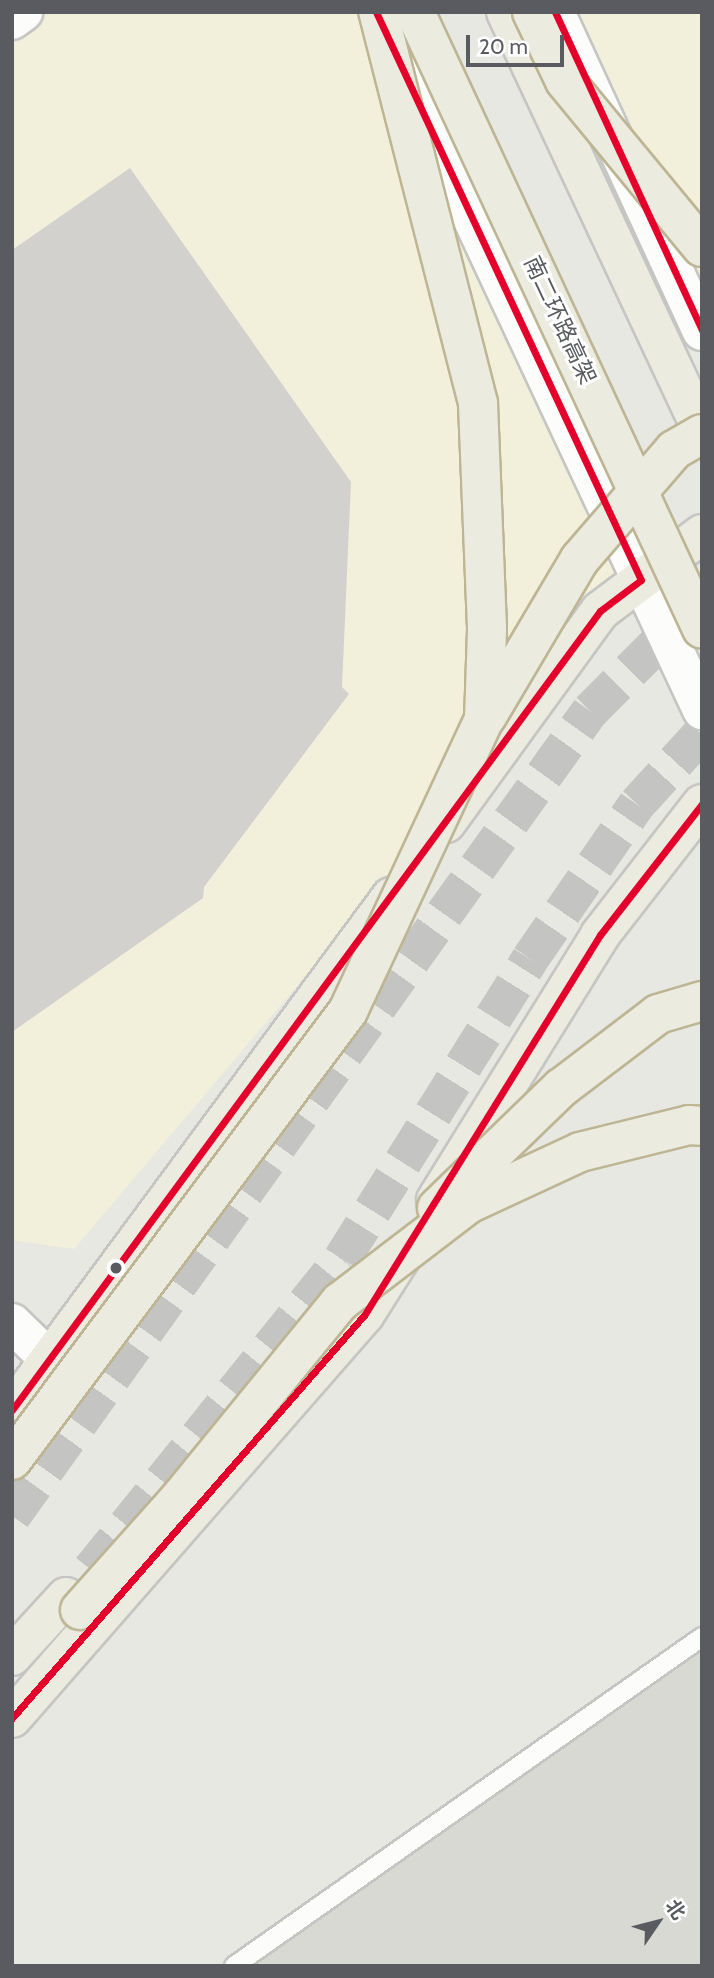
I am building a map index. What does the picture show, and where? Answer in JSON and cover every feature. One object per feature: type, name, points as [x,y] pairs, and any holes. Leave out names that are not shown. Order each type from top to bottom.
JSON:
[{"type":"highway","points":[[377,12],[478,403],[487,628],[484,720]]},
{"type":"highway","name":"南二环路高架","points":[[415,12],[702,629]]},
{"type":"highway","points":[[12,1460],[348,1011],[484,720],[580,559],[674,450],[702,433],[506,12]]},
{"type":"highway","points":[[532,12],[565,81],[702,247]]},
{"type":"highway","points":[[12,1410],[600,611],[702,534]]},
{"type":"highway","points":[[16,1703],[365,1314],[600,935],[702,804]]},
{"type":"highway","points":[[12,1656],[73,1604],[180,1499],[340,1302],[561,1088],[658,1014],[702,1001]]},
{"type":"highway","points":[[340,1302],[468,1205],[580,1153],[689,1125],[702,1126]]},
{"type":"highway","points":[[16,1703],[73,1604]]},
{"type":"main road","points":[[12,20],[23,12]]},
{"type":"main road","points":[[377,12],[702,710]]},
{"type":"main road","points":[[555,12],[702,331]]},
{"type":"main road","points":[[12,1322],[50,1360]]},
{"type":"lane","points":[[234,1966],[702,1637]]},
{"type":"shaded area","points":[[23,12],[376,12],[641,580],[74,1249],[12,1240],[12,20]]},
{"type":"shaded area","points":[[555,12],[702,12],[702,331]]},
{"type":"shaded area","points":[[702,1637],[702,1966],[234,1966]]},
{"type":"building","points":[[130,168],[351,482],[342,687],[349,694],[204,887],[203,898],[12,1032],[12,250]]},
{"type":"tunnel","points":[[12,1516],[590,711],[690,611]]},
{"type":"tunnel","points":[[91,1570],[342,1259],[530,959],[637,804],[702,733]]},
{"type":"transit line","points":[[12,1410],[600,611],[641,580],[376,12]]},
{"type":"transit line","points":[[555,12],[702,330]]},
{"type":"transit line","points":[[12,1718],[365,1314],[600,935],[702,804]]}]
